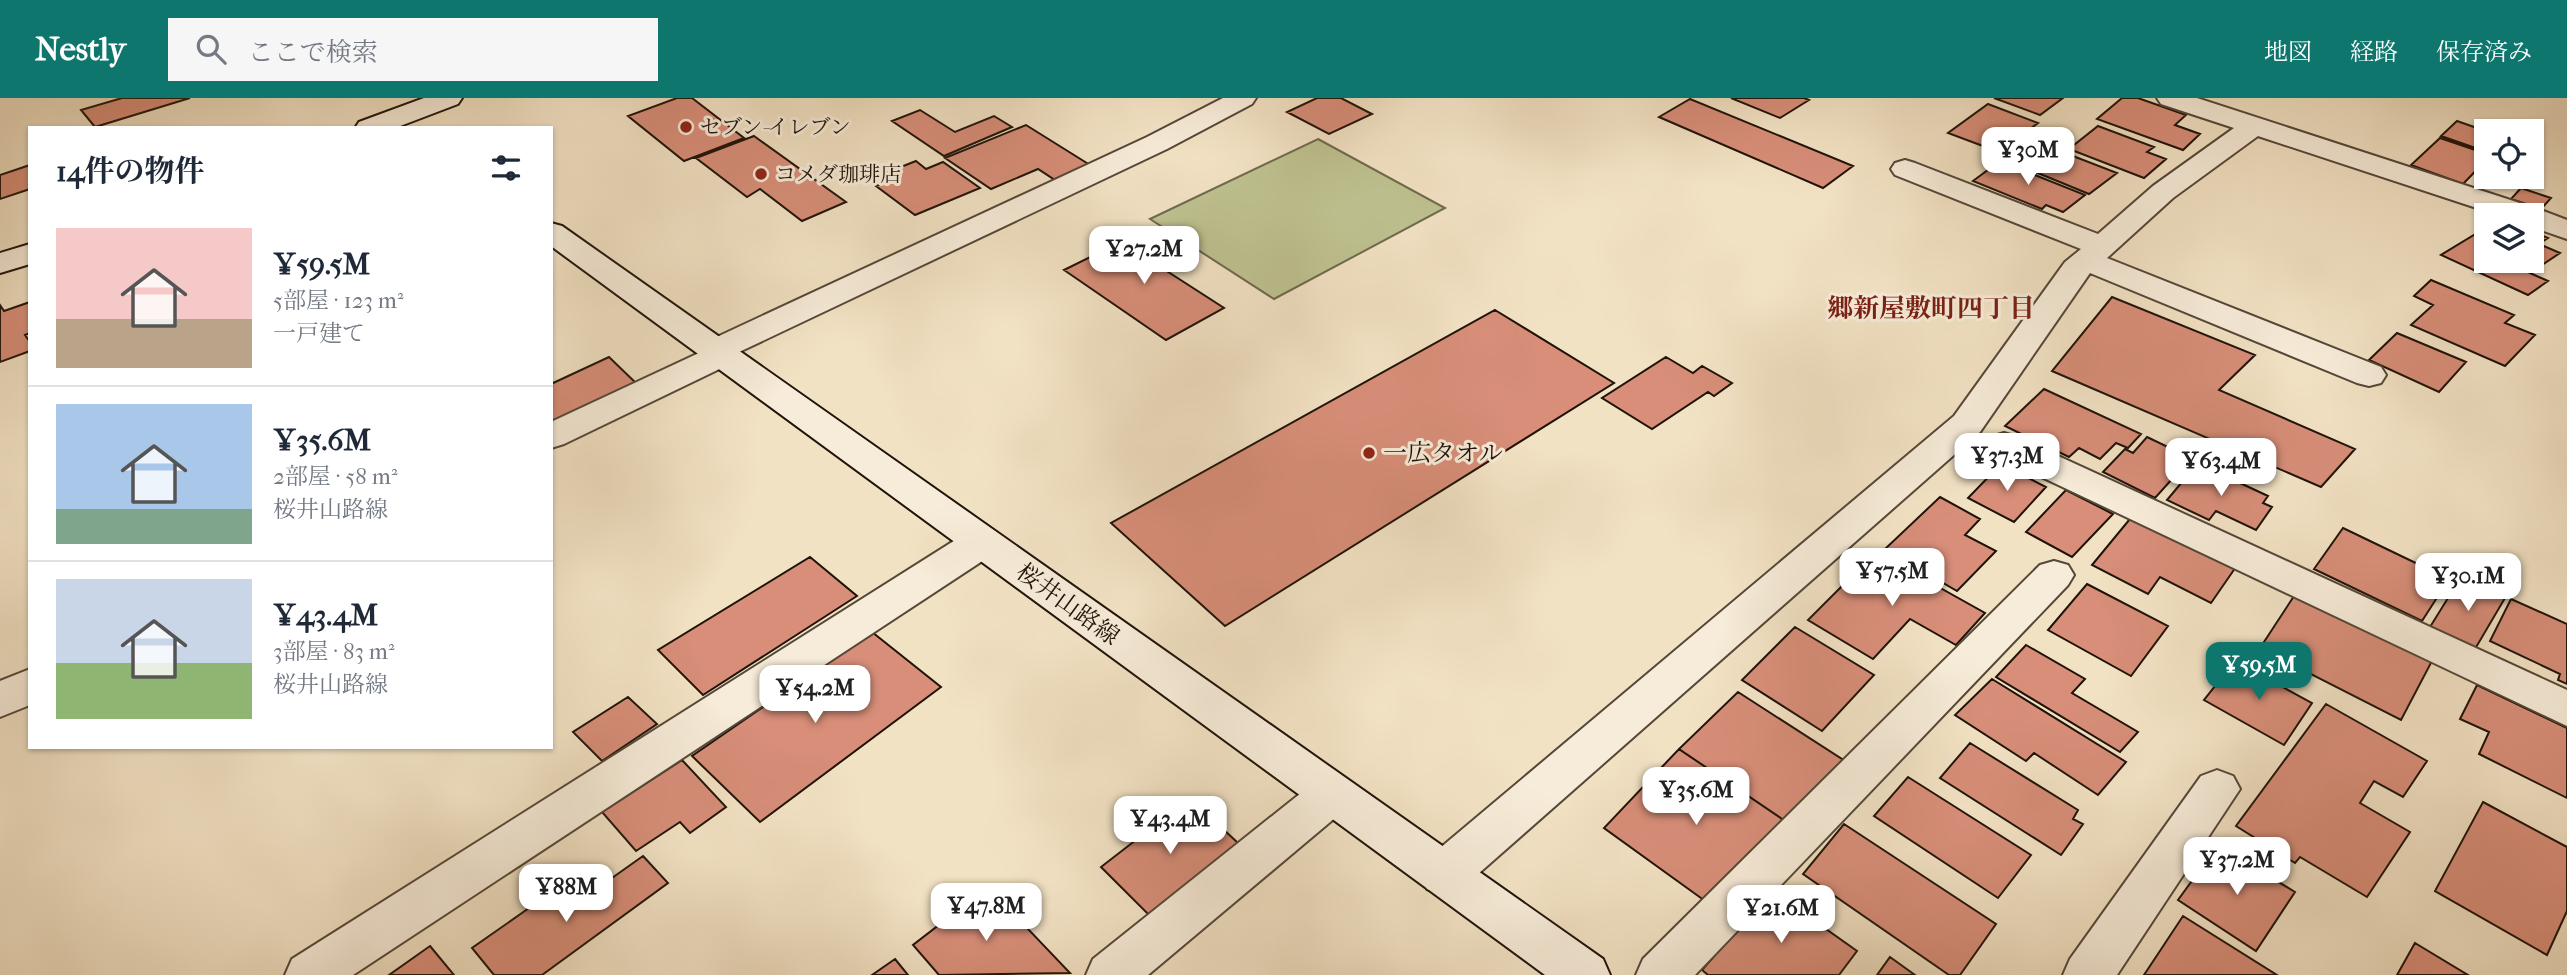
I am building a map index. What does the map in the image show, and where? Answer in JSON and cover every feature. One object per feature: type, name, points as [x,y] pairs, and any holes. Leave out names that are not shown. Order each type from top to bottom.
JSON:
[{"type":"street","points":[[369,98],[390,125],[449,98]]},
{"type":"street","points":[[553,435],[719,352],[1157,143],[1243,98]]},
{"type":"street","points":[[2170,98],[2491,203]]},
{"type":"street","points":[[1444,874],[1967,424],[2076,269],[2163,191],[2254,125]]},
{"type":"street","points":[[1905,169],[2368,374]]},
{"type":"street","points":[[2544,221],[2567,230]]},
{"type":"street","name":"桜井山路線","points":[[553,233],[1583,974]]},
{"type":"street","points":[[0,264],[28,254]]},
{"type":"street","points":[[2004,445],[2567,709]]},
{"type":"street","points":[[310,975],[982,542]]},
{"type":"street","points":[[1661,975],[2053,575]]},
{"type":"street","points":[[0,700],[28,687]]},
{"type":"street","points":[[2088,975],[2217,789]]},
{"type":"street","points":[[1111,975],[1332,794]]},
{"type":"green space","points":[[1318,139],[1445,208],[1274,299],[1150,219]]},
{"type":"building","points":[[122,98],[190,98],[98,126],[94,126],[81,110]]},
{"type":"building","name":"セブン-イレブン","points":[[677,98],[692,98],[744,138],[684,161],[628,116]]},
{"type":"building","points":[[1317,98],[1341,98],[1372,114],[1329,134],[1287,112]]},
{"type":"building","points":[[1731,98],[1804,98],[1809,100],[1780,118]]},
{"type":"building","points":[[1994,98],[2063,98],[2040,115]]},
{"type":"building","points":[[2122,98],[2138,98],[2186,115],[2175,125],[2200,134],[2183,150],[2097,119]]},
{"type":"building","points":[[1690,99],[1853,166],[1823,188],[1659,117]]},
{"type":"building","points":[[1988,104],[2038,123],[1999,152],[1948,133]]},
{"type":"building","points":[[920,110],[955,132],[994,116],[1012,127],[944,156],[892,121]]},
{"type":"building","points":[[2457,121],[2474,127],[2474,147],[2441,136]]},
{"type":"building","points":[[1026,125],[1090,165],[1055,180],[1038,169],[991,189],[945,158]]},
{"type":"building","points":[[2098,126],[2154,147],[2147,152],[2166,159],[2144,178],[2069,149]]},
{"type":"building","name":"コメダ珈琲店","points":[[754,136],[846,202],[802,221],[760,189],[747,197],[696,158]]},
{"type":"building","points":[[2440,138],[2474,150],[2474,173],[2463,184],[2411,165]]},
{"type":"building","points":[[2060,151],[2117,173],[2089,194],[2033,171]]},
{"type":"building","points":[[916,161],[926,169],[943,162],[980,188],[915,215],[876,186],[891,180],[883,174]]},
{"type":"building","points":[[2000,161],[2085,195],[2063,212],[2046,205],[2042,209],[1973,181]]},
{"type":"building","points":[[28,166],[28,190],[0,199],[0,175]]},
{"type":"building","points":[[2520,189],[2551,198],[2544,206],[2544,203],[2523,203],[2511,199]]},
{"type":"building","points":[[1145,230],[1170,245],[1145,257],[1224,308],[1166,340],[1064,270]]},
{"type":"building","points":[[2474,235],[2474,270],[2441,255]]},
{"type":"building","points":[[2544,246],[2560,253],[2544,264]]},
{"type":"building","points":[[2480,273],[2530,273],[2548,281],[2528,295]]},
{"type":"building","points":[[2431,280],[2514,315],[2505,323],[2535,335],[2505,366],[2411,325],[2433,305],[2414,296]]},
{"type":"building","points":[[2112,297],[2255,355],[2219,390],[2355,449],[2321,487],[2052,371]]},
{"type":"building","points":[[28,303],[28,334],[25,335],[28,339],[28,352],[0,362],[0,305],[4,311]]},
{"type":"building","name":"一広タオル","points":[[1495,310],[1614,383],[1225,626],[1111,523]]},
{"type":"building","points":[[2397,333],[2466,362],[2439,392],[2369,360]]},
{"type":"building","points":[[609,357],[639,386],[553,427],[553,383]]},
{"type":"building","points":[[1666,357],[1693,373],[1702,366],[1732,383],[1714,396],[1708,392],[1652,429],[1602,398]]},
{"type":"building","points":[[2044,389],[2141,434],[2128,448],[2116,443],[2100,459],[2079,448],[2069,457],[2005,426]]},
{"type":"building","points":[[2147,437],[2191,458],[2155,498],[2103,472],[2125,449],[2133,453]]},
{"type":"building","points":[[2001,464],[2046,487],[2014,522],[1968,498]]},
{"type":"building","points":[[2208,468],[2268,496],[2263,503],[2272,507],[2256,530],[2216,511],[2209,520],[2167,500],[2193,469],[2204,474]]},
{"type":"building","points":[[2066,490],[2113,514],[2072,557],[2026,532]]},
{"type":"building","points":[[1940,497],[1980,519],[1965,535],[1996,551],[1957,591],[1885,549]]},
{"type":"building","points":[[2134,514],[2238,564],[2211,603],[2160,577],[2148,594],[2092,565]]},
{"type":"building","points":[[2343,528],[2449,579],[2422,621],[2314,569]]},
{"type":"building","points":[[1876,552],[1985,613],[1956,645],[1910,619],[1873,659],[1808,620]]},
{"type":"building","points":[[810,557],[857,596],[703,695],[658,650]]},
{"type":"building","points":[[2461,577],[2505,598],[2475,649],[2430,627]]},
{"type":"building","points":[[2087,584],[2168,626],[2131,676],[2048,630]]},
{"type":"building","points":[[2296,593],[2433,659],[2401,720],[2260,648]]},
{"type":"building","points":[[2511,599],[2567,624],[2567,684],[2558,680],[2560,674],[2490,641]]},
{"type":"building","points":[[1795,627],[1874,675],[1822,731],[1742,680]]},
{"type":"building","points":[[872,632],[941,687],[760,822],[692,756]]},
{"type":"building","points":[[2026,645],[2085,679],[2072,693],[2138,732],[2120,752],[1996,677]]},
{"type":"building","points":[[2235,661],[2312,703],[2284,745],[2204,700]]},
{"type":"building","points":[[1992,679],[2126,762],[2098,795],[2034,753],[2026,761],[1955,715]]},
{"type":"building","points":[[2477,685],[2567,728],[2567,798],[2479,754],[2489,732],[2460,719]]},
{"type":"building","points":[[1738,692],[1845,761],[1788,823],[1679,749]]},
{"type":"building","points":[[628,697],[657,724],[602,761],[573,732]]},
{"type":"building","points":[[2326,704],[2427,761],[2403,797],[2374,781],[2360,803],[2410,832],[2367,897],[2300,857],[2295,863],[2236,826]]},
{"type":"building","points":[[1970,743],[2078,810],[2073,819],[2083,824],[2061,855],[1940,778]]},
{"type":"building","points":[[1679,749],[1788,823],[1712,906],[1604,828]]},
{"type":"building","points":[[682,760],[726,807],[690,833],[680,822],[636,851],[602,812]]},
{"type":"building","points":[[1908,777],[2031,855],[1998,898],[1874,816]]},
{"type":"building","points":[[1190,798],[1239,844],[1149,915],[1101,867]]},
{"type":"building","points":[[2483,802],[2567,847],[2567,911],[2547,955],[2435,891]]},
{"type":"building","points":[[1844,824],[1996,924],[1960,975],[1949,975],[1803,874]]},
{"type":"building","points":[[2218,845],[2295,892],[2256,951],[2178,900]]},
{"type":"building","points":[[643,856],[668,883],[542,975],[494,975],[472,948],[549,894],[564,912]]},
{"type":"building","points":[[988,887],[1070,973],[939,975],[913,945]]},
{"type":"building","points":[[1771,890],[1857,951],[1839,975],[1708,975],[1702,970]]},
{"type":"building","points":[[2183,916],[2277,975],[2144,975]]},
{"type":"building","points":[[2415,943],[2468,975],[2397,975]]},
{"type":"building","points":[[430,946],[454,975],[389,975]]},
{"type":"building","points":[[1890,957],[1915,975],[1877,975]]},
{"type":"building","points":[[895,959],[908,975],[872,975]]},
{"type":"place","name":"セブン-イレブン","points":[[686,127]]},
{"type":"place","name":"コメダ珈琲店","points":[[761,174]]},
{"type":"place","name":"一広タオル","points":[[1369,453]]},
{"type":"district","name":"郷新屋敷町四丁目","points":[[1931,308]]}]
